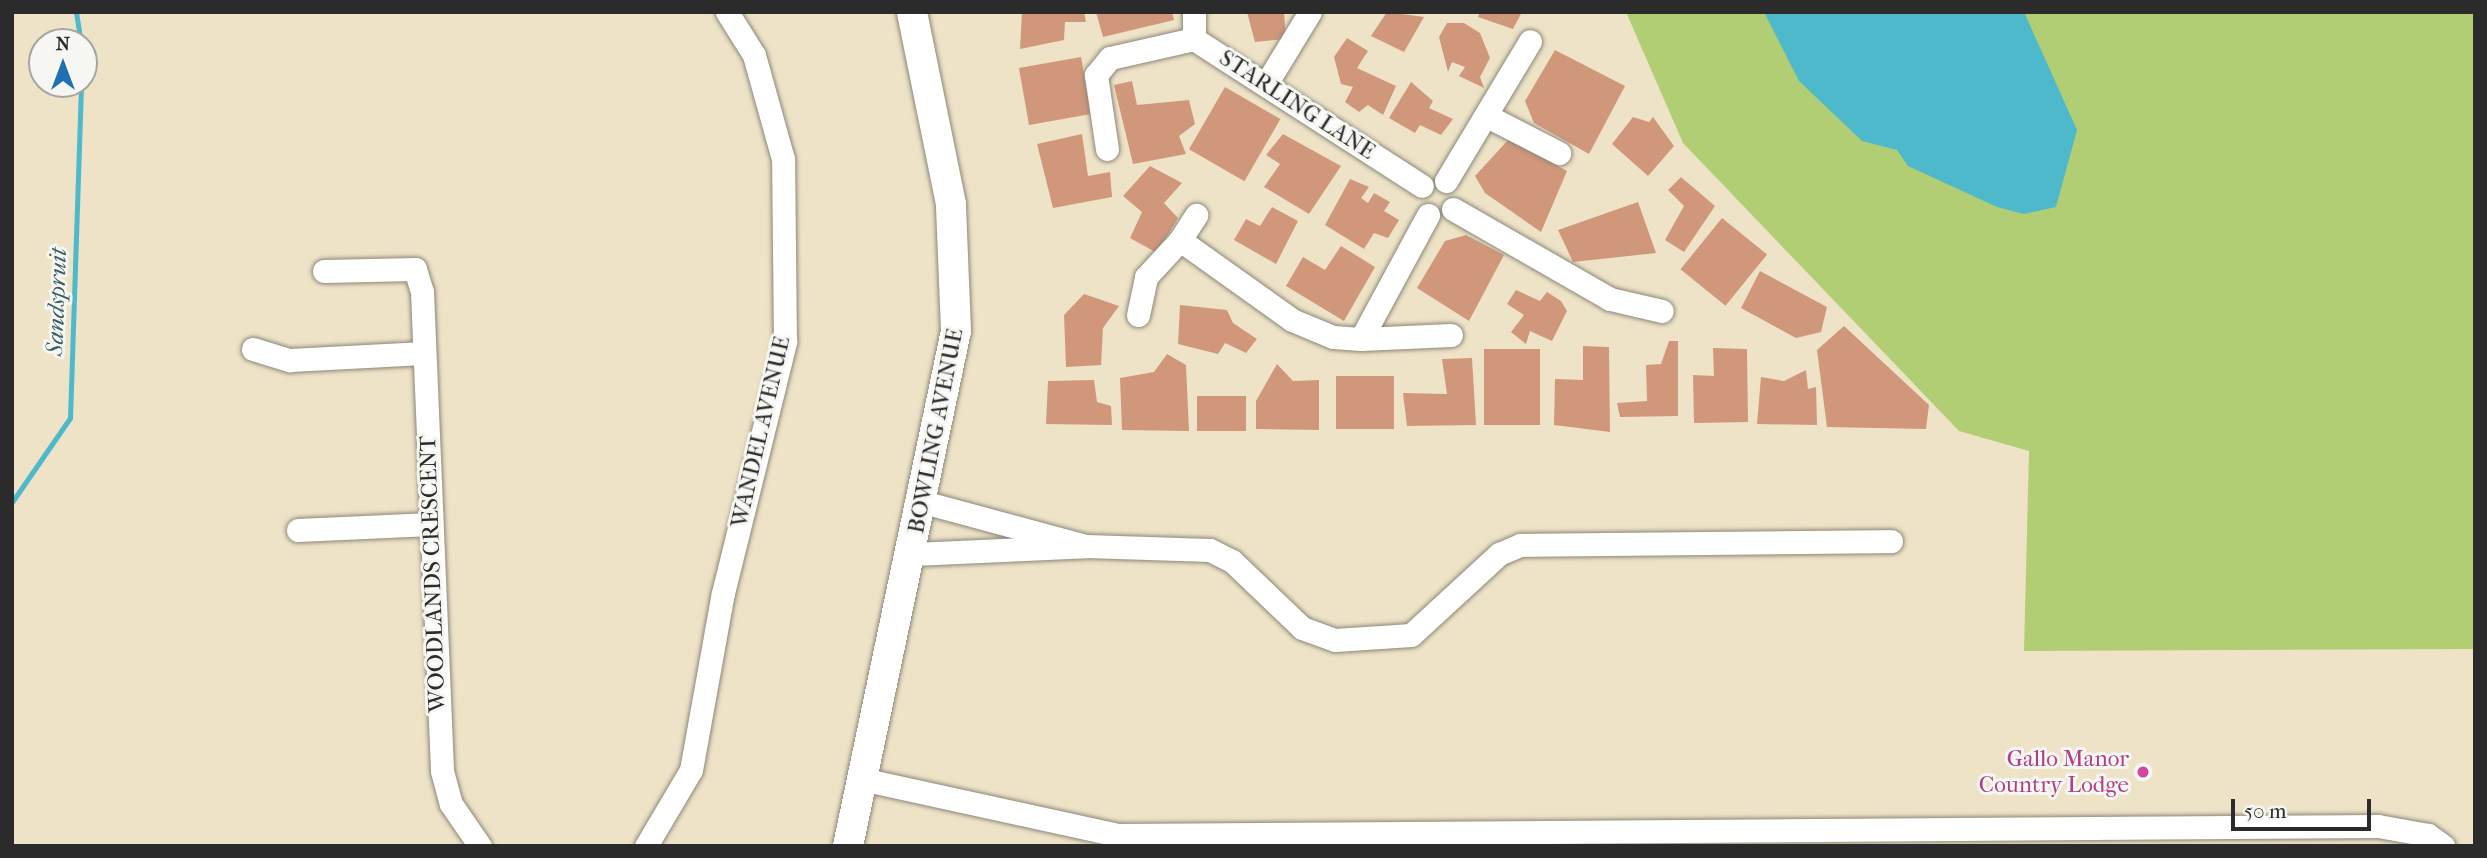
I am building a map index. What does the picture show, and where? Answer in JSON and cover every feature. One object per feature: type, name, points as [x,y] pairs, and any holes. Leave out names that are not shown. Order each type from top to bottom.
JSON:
[{"type":"main road","name":"BOWLING AVENUE","points":[[848,846],[953,359],[956,250],[944,156],[912,12]]},
{"type":"street","name":"WANDEL AVENUE","points":[[646,846],[691,770],[723,593],[785,342],[783,159],[754,55],[727,12]]},
{"type":"street","name":"STARLING LANE","points":[[1194,12],[1194,39],[1422,186]]},
{"type":"street","points":[[1266,84],[1310,12]]},
{"type":"street","points":[[1107,149],[1097,75],[1111,58],[1194,39]]},
{"type":"street","points":[[1428,215],[1420,205],[1422,186],[1446,181],[1489,117],[1530,41]]},
{"type":"street","points":[[1489,117],[1559,153]]},
{"type":"street","points":[[1446,181],[1455,190],[1453,209]]},
{"type":"street","points":[[1361,339],[1428,215],[1453,209],[1610,299],[1662,311]]},
{"type":"street","points":[[1138,315],[1146,277],[1180,240],[1196,215]]},
{"type":"street","points":[[1180,240],[1292,320],[1333,337],[1361,339],[1451,335]]},
{"type":"street","name":"WOODLANDS CRESCENT","points":[[324,271],[410,265],[422,292],[443,778],[480,846]]},
{"type":"street","points":[[253,349],[290,360],[424,353]]},
{"type":"street","points":[[923,502],[1086,546]]},
{"type":"street","points":[[298,530],[431,524]]},
{"type":"street","points":[[913,554],[1086,546],[1219,553],[1302,628],[1335,640],[1411,635],[1499,554],[1520,545],[1891,541]]},
{"type":"street","points":[[861,779],[1117,835],[2046,837],[2378,826],[2428,835],[2443,846]]},
{"type":"green space","points":[[1626,12],[2475,12],[2475,649],[2024,651],[2029,451],[1959,431],[1683,143]]},
{"type":"water","points":[[1764,12],[2024,12],[2077,130],[2056,207],[2024,214],[1997,207],[1908,166],[1897,150],[1862,141],[1799,81]]},
{"type":"building","points":[[1022,12],[1084,12],[1086,22],[1065,22],[1064,40],[1020,49]]},
{"type":"building","points":[[1096,12],[1172,12],[1174,20],[1103,37]]},
{"type":"building","points":[[1247,12],[1284,12],[1286,39],[1255,42]]},
{"type":"building","points":[[1387,12],[1424,17],[1404,52],[1371,36]]},
{"type":"building","points":[[1480,12],[1522,12],[1513,29],[1478,17]]},
{"type":"building","points":[[1447,23],[1464,23],[1480,33],[1490,58],[1480,77],[1484,88],[1459,76],[1465,67],[1452,62],[1448,72],[1439,37]]},
{"type":"building","points":[[1347,38],[1368,51],[1357,68],[1396,86],[1383,115],[1368,105],[1359,112],[1345,102],[1353,87],[1341,84],[1334,57]]},
{"type":"building","points":[[1555,50],[1625,86],[1589,154],[1534,123],[1525,101]]},
{"type":"building","points":[[1081,57],[1091,114],[1029,125],[1019,68]]},
{"type":"building","points":[[1132,81],[1137,105],[1189,100],[1195,124],[1179,136],[1186,154],[1133,164],[1114,85]]},
{"type":"building","points":[[1411,82],[1433,101],[1429,108],[1453,119],[1441,135],[1420,125],[1415,133],[1389,118]]},
{"type":"building","points":[[1225,87],[1280,119],[1244,181],[1189,149]]},
{"type":"building","points":[[1633,117],[1649,122],[1653,117],[1674,146],[1648,176],[1612,144]]},
{"type":"building","points":[[1082,134],[1088,176],[1110,172],[1112,197],[1053,208],[1037,144]]},
{"type":"building","points":[[1283,134],[1341,166],[1309,214],[1264,187],[1280,164],[1266,155]]},
{"type":"building","points":[[1509,139],[1567,171],[1541,232],[1485,193],[1475,176]]},
{"type":"building","points":[[1150,166],[1182,183],[1164,203],[1178,218],[1157,253],[1130,238],[1142,212],[1123,196]]},
{"type":"building","points":[[1681,177],[1715,206],[1684,252],[1665,240],[1684,206],[1668,190]]},
{"type":"building","points":[[1350,179],[1369,187],[1361,198],[1368,203],[1374,193],[1390,202],[1384,211],[1399,220],[1388,238],[1374,233],[1364,249],[1325,225]]},
{"type":"building","points":[[1638,202],[1656,253],[1573,262],[1558,230]]},
{"type":"building","points":[[1272,207],[1298,221],[1276,264],[1234,240],[1246,219],[1260,226]]},
{"type":"building","points":[[1722,218],[1767,255],[1726,306],[1680,269]]},
{"type":"building","points":[[1466,235],[1504,255],[1469,321],[1417,288],[1445,241]]},
{"type":"building","points":[[1341,246],[1375,267],[1344,321],[1286,286],[1303,257],[1325,270]]},
{"type":"building","points":[[1760,271],[1827,307],[1821,332],[1796,338],[1741,308]]},
{"type":"building","points":[[1516,290],[1540,301],[1547,292],[1561,301],[1567,311],[1552,341],[1530,331],[1526,344],[1511,332],[1524,315],[1507,304]]},
{"type":"building","points":[[1084,294],[1119,306],[1103,328],[1101,365],[1066,367],[1064,315]]},
{"type":"building","points":[[1180,305],[1227,310],[1233,323],[1257,339],[1246,353],[1225,343],[1218,354],[1178,344]]},
{"type":"building","points":[[1844,326],[1929,405],[1926,429],[1827,427],[1817,350]]},
{"type":"building","points":[[1669,341],[1678,341],[1678,416],[1620,417],[1617,403],[1647,401],[1646,365],[1661,364]]},
{"type":"building","points":[[1583,346],[1609,347],[1610,432],[1554,425],[1555,379],[1583,380]]},
{"type":"building","points":[[1713,348],[1747,349],[1748,422],[1694,423],[1693,375],[1714,376]]},
{"type":"building","points":[[1484,349],[1540,349],[1540,425],[1484,425]]},
{"type":"building","points":[[1167,354],[1186,365],[1189,431],[1122,430],[1120,378],[1154,372]]},
{"type":"building","points":[[1472,358],[1476,425],[1407,426],[1403,393],[1447,394],[1442,359]]},
{"type":"building","points":[[1277,364],[1293,381],[1319,380],[1319,430],[1256,429],[1256,401]]},
{"type":"building","points":[[1806,370],[1808,389],[1816,387],[1817,425],[1757,424],[1761,377],[1784,381]]},
{"type":"building","points":[[1336,376],[1394,376],[1394,429],[1336,429]]},
{"type":"building","points":[[1094,380],[1097,402],[1111,406],[1112,425],[1046,424],[1048,381]]},
{"type":"building","points":[[1197,396],[1246,396],[1246,431],[1197,431]]},
{"type":"waterway","name":"Sandspruit","points":[[76,12],[79,28]]},
{"type":"waterway","name":"Sandspruit","points":[[12,502],[70,418],[81,98]]},
{"type":"place","name":"Gallo Manor Country Lodge","points":[[2143,772]]}]
